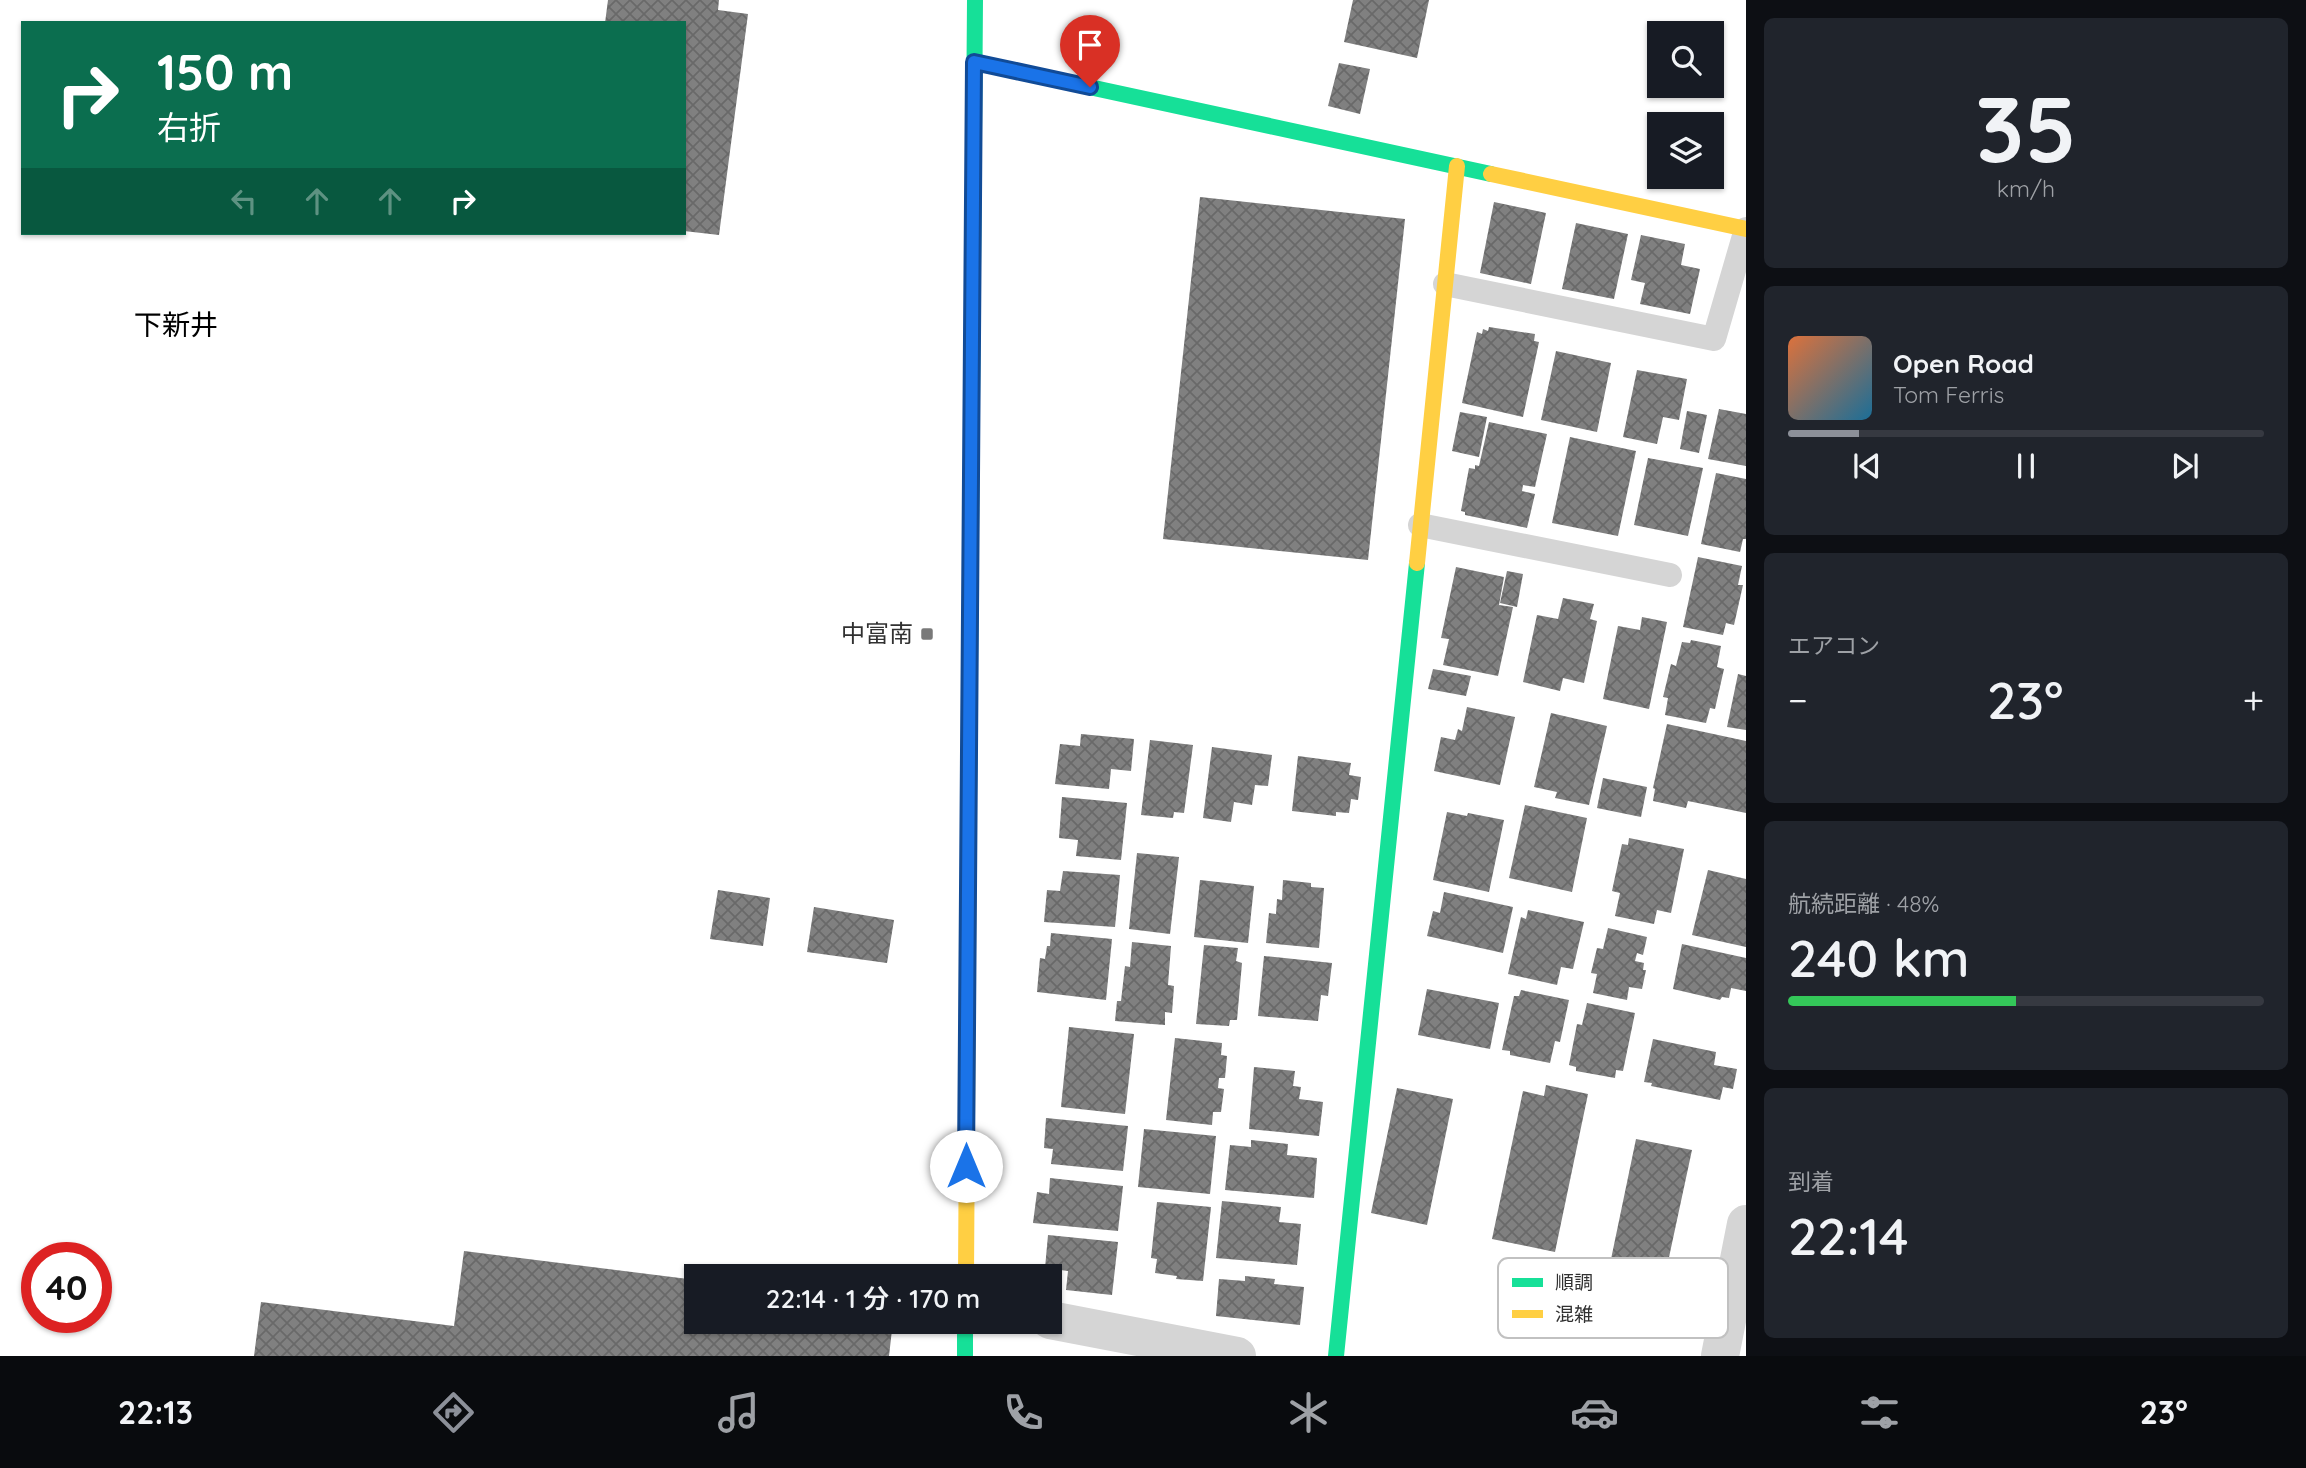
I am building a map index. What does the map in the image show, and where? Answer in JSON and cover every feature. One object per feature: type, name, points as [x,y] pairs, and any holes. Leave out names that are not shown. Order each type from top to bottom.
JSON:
[{"type":"street","points":[[966,1264],[975,0]]},
{"type":"street","points":[[974,62],[1746,229]]},
{"type":"street","points":[[1336,1356],[1457,166]]},
{"type":"street","points":[[1728,1315],[1746,1224]]},
{"type":"street","points":[[1062,1322],[1237,1356]]},
{"type":"street","points":[[965,1334],[965,1356]]},
{"type":"street","points":[[1720,1356],[1724,1338]]},
{"type":"lane","points":[[1445,284],[1714,339],[1746,229]]},
{"type":"lane","points":[[1420,525],[1670,575]]},
{"type":"building","points":[[608,0],[719,0],[718,10],[748,14],[719,235],[686,231],[686,21],[605,21]]},
{"type":"building","points":[[1353,0],[1429,0],[1417,58],[1344,42]]},
{"type":"building","points":[[1339,63],[1370,69],[1360,114],[1328,106]]},
{"type":"building","points":[[1200,197],[1405,219],[1368,560],[1163,539]]},
{"type":"building","points":[[1494,202],[1546,213],[1531,284],[1480,273]]},
{"type":"building","points":[[1576,223],[1628,234],[1614,299],[1562,289]]},
{"type":"building","points":[[1641,235],[1685,244],[1681,265],[1700,269],[1690,314],[1640,304],[1645,283],[1631,280]]},
{"type":"building","points":[[1489,327],[1535,334],[1534,341],[1539,342],[1523,417],[1462,403],[1477,332],[1482,334],[1483,329],[1488,331]]},
{"type":"building","points":[[1556,351],[1611,363],[1597,432],[1541,420]]},
{"type":"building","points":[[1637,370],[1687,379],[1679,420],[1663,417],[1657,444],[1623,437]]},
{"type":"building","points":[[1719,409],[1746,414],[1746,466],[1708,459]]},
{"type":"building","points":[[1687,411],[1707,415],[1699,453],[1680,449]]},
{"type":"building","points":[[1460,412],[1487,417],[1479,457],[1452,451]]},
{"type":"building","points":[[1489,422],[1547,434],[1535,487],[1523,485],[1522,491],[1535,494],[1527,528],[1465,515],[1465,512],[1461,511],[1469,468],[1475,469],[1475,465],[1479,466]]},
{"type":"building","points":[[1570,437],[1636,451],[1618,536],[1552,523]]},
{"type":"building","points":[[1648,458],[1703,468],[1688,536],[1634,525]]},
{"type":"building","points":[[1716,473],[1746,479],[1746,539],[1743,539],[1740,552],[1701,544]]},
{"type":"building","points":[[1698,557],[1742,566],[1738,585],[1743,585],[1734,625],[1726,623],[1723,635],[1683,627]]},
{"type":"building","points":[[1456,567],[1504,577],[1499,605],[1513,607],[1498,676],[1443,665],[1449,639],[1441,638]]},
{"type":"building","points":[[1507,571],[1523,574],[1517,607],[1500,603]]},
{"type":"building","points":[[1563,598],[1594,604],[1590,619],[1597,621],[1584,683],[1563,678],[1560,691],[1523,682],[1537,615],[1558,619]]},
{"type":"building","points":[[1642,617],[1667,622],[1649,709],[1603,699],[1618,626],[1640,630]]},
{"type":"building","points":[[1691,640],[1721,646],[1717,667],[1724,669],[1715,709],[1710,708],[1706,723],[1665,715],[1668,698],[1663,697],[1671,664],[1676,666],[1682,642],[1690,643]]},
{"type":"building","points":[[1433,669],[1471,676],[1466,696],[1428,689]]},
{"type":"building","points":[[1738,674],[1746,676],[1746,730],[1727,727]]},
{"type":"building","points":[[1467,707],[1515,717],[1500,785],[1434,771],[1441,737],[1455,740],[1458,729],[1462,731]]},
{"type":"building","points":[[1551,713],[1607,726],[1589,805],[1555,798],[1557,792],[1534,787]]},
{"type":"building","points":[[1667,724],[1746,741],[1746,813],[1688,801],[1686,808],[1653,801],[1653,788]]},
{"type":"building","points":[[1081,734],[1134,739],[1131,771],[1111,769],[1109,789],[1055,784],[1060,744],[1080,746]]},
{"type":"building","points":[[1150,740],[1193,745],[1184,813],[1174,812],[1173,818],[1141,815]]},
{"type":"building","points":[[1212,747],[1272,755],[1268,786],[1255,785],[1252,805],[1234,802],[1231,822],[1203,818]]},
{"type":"building","points":[[1298,756],[1351,763],[1349,775],[1361,777],[1358,800],[1351,799],[1349,813],[1336,812],[1336,816],[1292,811]]},
{"type":"building","points":[[1603,778],[1647,787],[1641,817],[1597,808]]},
{"type":"building","points":[[1062,797],[1127,803],[1121,860],[1076,856],[1078,840],[1059,838]]},
{"type":"building","points":[[1525,805],[1587,818],[1572,892],[1509,878]]},
{"type":"building","points":[[1447,812],[1504,820],[1489,892],[1433,880]]},
{"type":"building","points":[[1629,838],[1684,849],[1671,913],[1657,910],[1654,924],[1615,916],[1620,893],[1612,891],[1622,844],[1628,845]]},
{"type":"building","points":[[1137,853],[1179,857],[1170,934],[1129,929]]},
{"type":"building","points":[[1708,870],[1746,879],[1746,947],[1692,935]]},
{"type":"building","points":[[1063,871],[1120,875],[1115,927],[1044,922],[1047,890],[1060,891]]},
{"type":"building","points":[[1200,880],[1254,886],[1248,943],[1194,937]]},
{"type":"building","points":[[1283,880],[1311,883],[1311,887],[1324,888],[1319,948],[1266,943],[1269,913],[1276,914],[1277,899],[1282,900]]},
{"type":"building","points":[[718,890],[770,898],[763,946],[710,939]]},
{"type":"building","points":[[1444,892],[1513,907],[1503,953],[1427,936],[1433,911],[1440,913]]},
{"type":"building","points":[[814,907],[894,920],[887,963],[807,952]]},
{"type":"building","points":[[1528,910],[1584,922],[1573,969],[1561,967],[1557,985],[1508,974],[1521,917],[1526,919]]},
{"type":"building","points":[[1608,928],[1647,937],[1643,955],[1637,953],[1635,961],[1644,963],[1643,970],[1646,970],[1642,989],[1629,987],[1627,1000],[1593,993],[1597,974],[1591,973],[1597,948],[1603,949]]},
{"type":"building","points":[[1051,933],[1112,939],[1106,1000],[1037,992],[1040,958],[1045,959]]},
{"type":"building","points":[[1132,942],[1171,946],[1168,985],[1174,986],[1172,1013],[1165,1012],[1165,1025],[1115,1021],[1117,1001],[1121,1001],[1125,966],[1130,967]]},
{"type":"building","points":[[1682,944],[1746,958],[1746,991],[1731,988],[1729,998],[1722,997],[1720,1000],[1673,989]]},
{"type":"building","points":[[1204,945],[1238,948],[1236,961],[1242,963],[1237,1020],[1230,1020],[1229,1026],[1196,1024]]},
{"type":"building","points":[[1264,956],[1332,963],[1328,996],[1321,995],[1318,1021],[1258,1016]]},
{"type":"building","points":[[1427,989],[1499,1003],[1490,1049],[1418,1035]]},
{"type":"building","points":[[1521,990],[1569,1000],[1560,1042],[1555,1041],[1550,1063],[1510,1055],[1510,1051],[1502,1050],[1514,996],[1519,996]]},
{"type":"building","points":[[1587,1003],[1635,1013],[1623,1071],[1616,1070],[1615,1078],[1576,1071],[1576,1067],[1569,1065],[1577,1024],[1582,1025]]},
{"type":"building","points":[[1069,1027],[1134,1034],[1125,1114],[1061,1107]]},
{"type":"building","points":[[1175,1038],[1222,1043],[1221,1055],[1227,1056],[1225,1078],[1219,1078],[1218,1088],[1224,1089],[1221,1112],[1213,1112],[1212,1125],[1166,1120]]},
{"type":"building","points":[[1653,1039],[1716,1052],[1714,1065],[1737,1069],[1733,1089],[1723,1087],[1720,1100],[1651,1086],[1652,1083],[1644,1082]]},
{"type":"building","points":[[1254,1067],[1295,1071],[1293,1086],[1301,1087],[1299,1099],[1323,1102],[1319,1136],[1249,1129]]},
{"type":"building","points":[[1546,1085],[1588,1094],[1555,1252],[1492,1239],[1523,1091],[1544,1096]]},
{"type":"building","points":[[1397,1088],[1453,1099],[1427,1225],[1371,1213]]},
{"type":"building","points":[[1046,1118],[1128,1126],[1123,1171],[1051,1164],[1053,1149],[1044,1148]]},
{"type":"building","points":[[1144,1129],[1216,1136],[1210,1194],[1138,1187]]},
{"type":"building","points":[[1636,1139],[1692,1150],[1669,1258],[1611,1258]]},
{"type":"building","points":[[1251,1140],[1288,1144],[1287,1155],[1317,1158],[1314,1198],[1225,1190],[1230,1145],[1251,1147]]},
{"type":"building","points":[[1050,1178],[1123,1186],[1118,1231],[1033,1223],[1037,1192],[1049,1194]]},
{"type":"building","points":[[1222,1201],[1281,1207],[1279,1222],[1301,1224],[1297,1265],[1216,1258]]},
{"type":"building","points":[[1157,1202],[1211,1207],[1203,1281],[1176,1279],[1177,1276],[1155,1273],[1157,1259],[1151,1258]]},
{"type":"building","points":[[1048,1235],[1118,1242],[1112,1295],[1066,1290],[1068,1271],[1062,1270],[1062,1264],[1045,1264]]},
{"type":"building","points":[[464,1251],[684,1278],[684,1334],[892,1334],[889,1356],[254,1356],[261,1302],[454,1326]]},
{"type":"building","points":[[1245,1276],[1275,1279],[1274,1284],[1304,1287],[1300,1325],[1216,1316],[1219,1279],[1245,1281]]},
{"type":"traffic: fast","points":[[969,798],[975,0]]},
{"type":"traffic: fast","points":[[974,62],[1491,174]]},
{"type":"traffic: fast","points":[[1336,1356],[1417,563]]},
{"type":"traffic: fast","points":[[965,1334],[965,1356]]},
{"type":"traffic: slow","points":[[1417,563],[1457,166]]},
{"type":"traffic: slow","points":[[1491,174],[1746,229]]},
{"type":"traffic: slow","points":[[966,1264],[969,798]]},
{"type":"place","name":"中富南","points":[[927,634]]},
{"type":"district","name":"下新井","points":[[176,325]]},
{"type":"route","points":[[966,1166],[974,62],[1090,87]]}]
